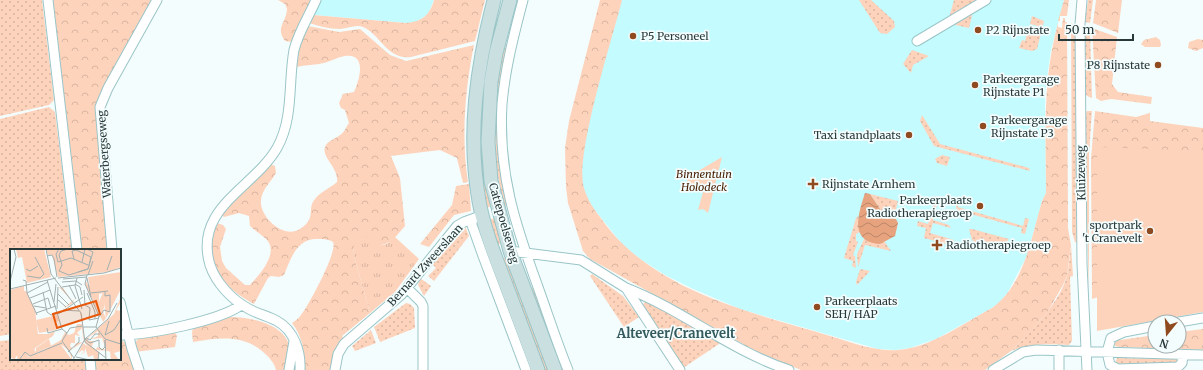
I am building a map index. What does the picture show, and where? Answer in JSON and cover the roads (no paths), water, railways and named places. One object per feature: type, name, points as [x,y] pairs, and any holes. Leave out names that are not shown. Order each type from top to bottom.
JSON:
[{"type":"street","points":[[48,0],[77,249]]},
{"type":"street","name":"Waterbergseweg","points":[[112,249],[100,107],[108,88],[157,0]]},
{"type":"street","points":[[300,370],[301,358],[288,330],[277,320],[241,305],[224,289],[214,274],[208,254],[209,233],[221,208],[267,162],[278,147],[287,119],[295,48],[316,0]]},
{"type":"street","name":"Cattepoelseweg","points":[[494,0],[480,57],[475,97],[477,217],[495,258],[538,370]]},
{"type":"street","name":"Cattepoelseweg","points":[[510,0],[494,63],[489,101],[488,149],[491,181],[510,251],[555,370]]},
{"type":"street","name":"Cattepoelseweg","points":[[523,0],[508,59],[501,121],[505,180],[524,251],[568,370]]},
{"type":"street","points":[[917,41],[986,0]]},
{"type":"street","name":"Kluizeweg","points":[[1082,0],[1080,24],[1080,118],[1082,264],[1087,370]]},
{"type":"street","name":"Bernard Zweerslaan","points":[[335,370],[338,354],[344,344],[407,288],[458,226],[477,217],[498,210]]},
{"type":"street","name":"Cattepoelseweg","points":[[477,217],[472,225],[526,370]]},
{"type":"street","points":[[495,258],[498,254],[510,251],[524,251],[581,260],[626,288],[651,297],[757,357],[789,370]]},
{"type":"street","points":[[407,288],[423,306],[423,370]]},
{"type":"street","points":[[626,288],[680,370]]},
{"type":"street","points":[[124,335],[186,325],[233,310],[241,305]]},
{"type":"street","points":[[121,310],[124,335],[139,370]]},
{"type":"street","points":[[1187,321],[1203,318]]},
{"type":"street","points":[[1147,328],[1114,335],[1109,341],[1107,352],[1110,365],[1118,369],[1178,367],[1182,363],[1183,355]]},
{"type":"street","points":[[290,370],[294,341]]},
{"type":"street","points":[[993,370],[1023,352],[1036,350],[1203,355]]},
{"type":"street","points":[[1059,370],[1060,350]]},
{"type":"street","points":[[90,360],[91,370]]},
{"type":"water","points":[[865,193],[870,194],[882,212],[896,219],[898,223],[895,236],[880,244],[870,242],[863,238],[860,232],[858,225],[860,209]]},
{"type":"place","name":"P2 Rijnstate","points":[[978,30]]},
{"type":"place","name":"P5 Personeel","points":[[633,36]]},
{"type":"place","name":"P8 Rijnstate","points":[[1158,65]]},
{"type":"place","name":"Parkeergarage Rijnstate P1","points":[[975,85]]},
{"type":"place","name":"Parkeergarage Rijnstate P3","points":[[983,126]]},
{"type":"place","name":"Taxi standplaats","points":[[909,135]]},
{"type":"place","name":"Rijnstate Arnhem","points":[[813,184]]},
{"type":"place","name":"Parkeerplaats Radiotherapiegroep","points":[[980,206]]},
{"type":"place","name":"sportpark 't Cranevelt","points":[[1150,231]]},
{"type":"place","name":"Radiotherapiegroep","points":[[937,245]]},
{"type":"place","name":"Parkeerplaats SEH/ HAP","points":[[817,307]]},
{"type":"district","name":"Alteveer/Cranevelt","points":[[676,333]]},
{"type":"park label","name":"Binnentuin Holodeck","points":[[704,180]]}]
